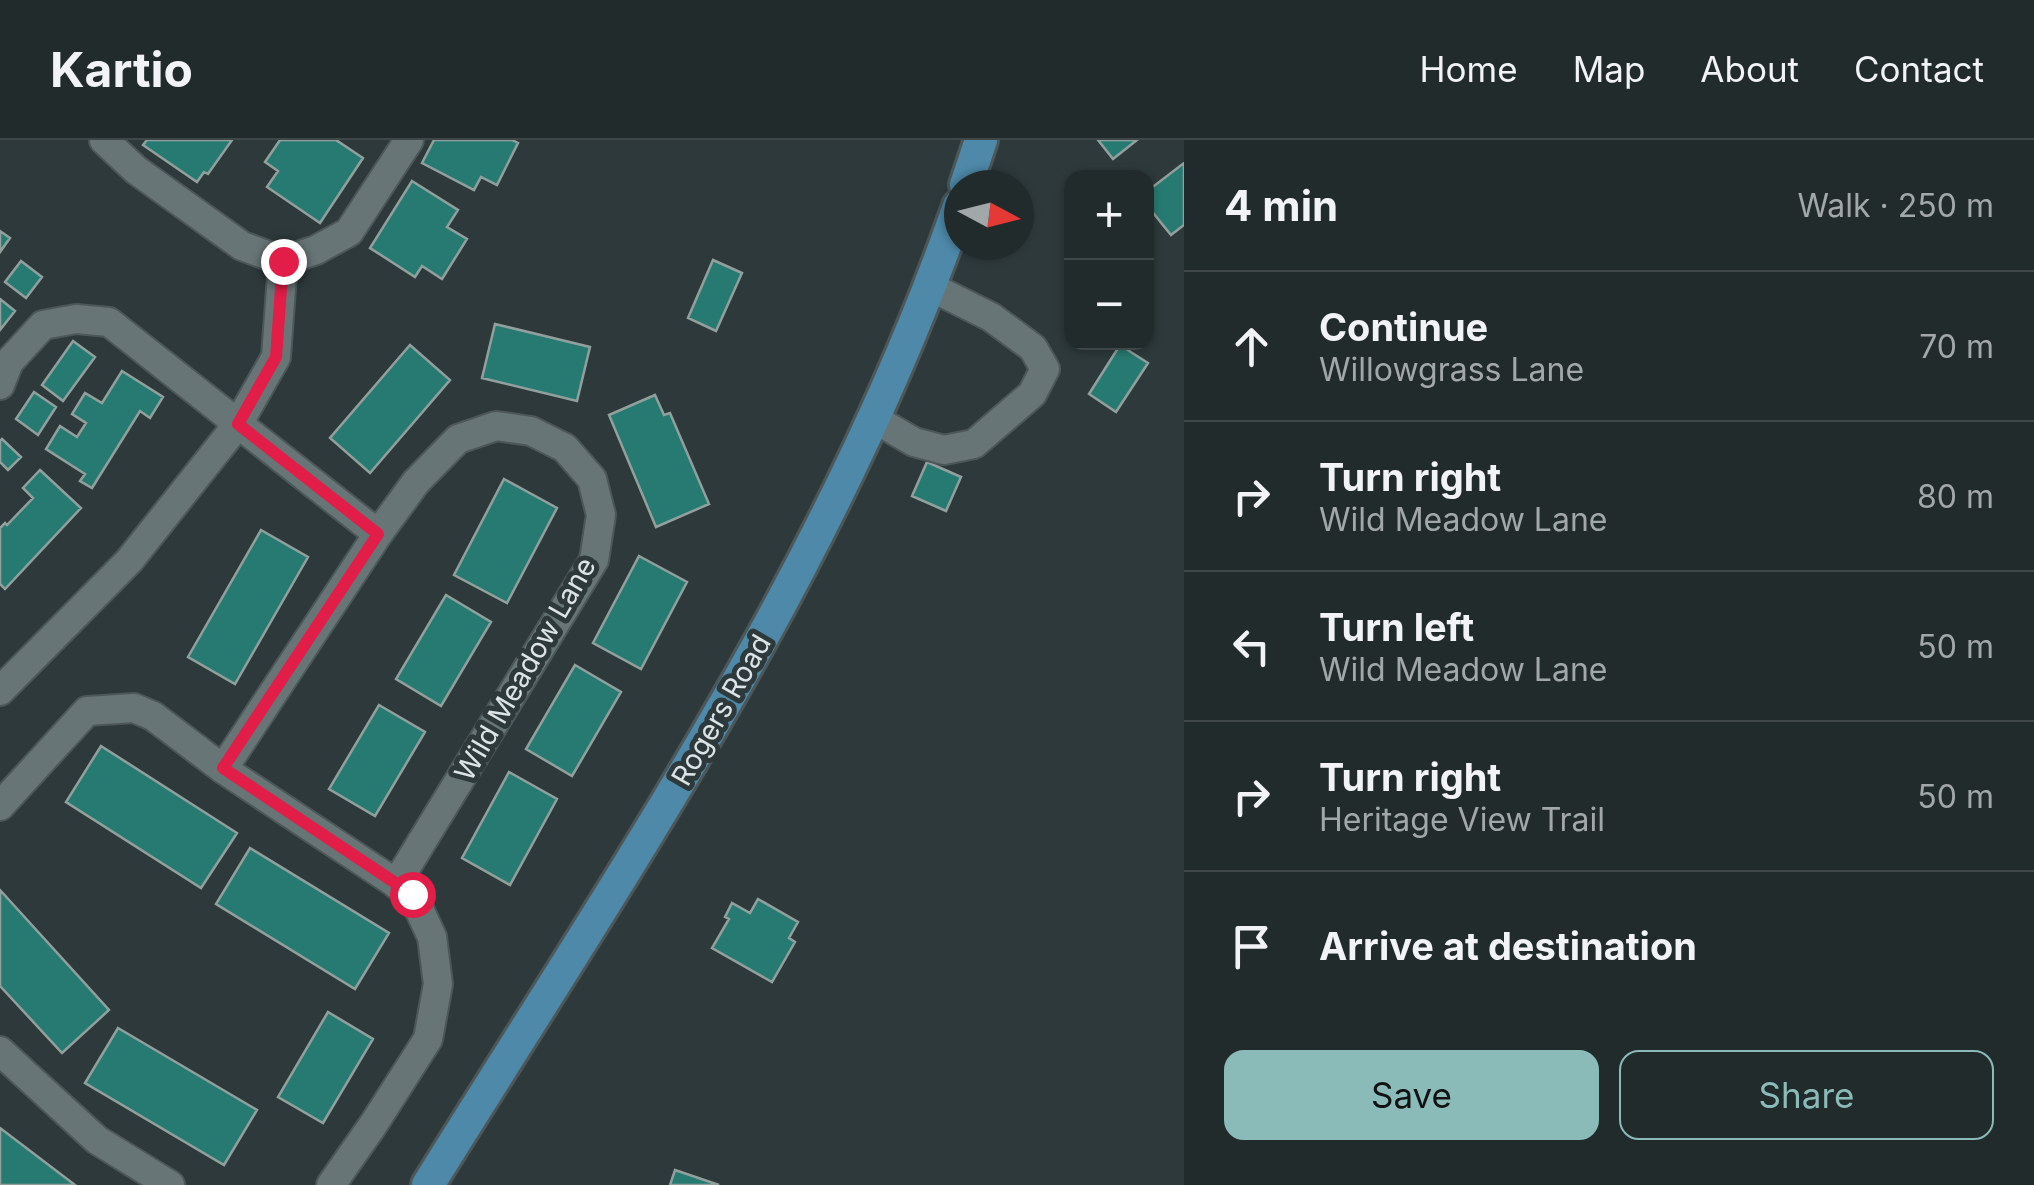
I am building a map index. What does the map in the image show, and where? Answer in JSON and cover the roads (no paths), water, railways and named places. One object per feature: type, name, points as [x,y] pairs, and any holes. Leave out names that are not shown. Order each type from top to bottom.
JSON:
[{"type":"main road","points":[[971,170],[981,140]]},
{"type":"main road","name":"Rogers Road","points":[[428,1185],[763,640],[873,418],[944,249]]},
{"type":"street","points":[[104,140],[136,170],[242,246],[283,261],[316,250],[349,232],[409,140]]},
{"type":"street","points":[[0,691],[129,561],[238,424],[276,357],[283,261]]},
{"type":"street","points":[[873,418],[914,442],[944,450],[974,444],[1032,394],[1045,369],[1033,348],[991,317],[931,287]]},
{"type":"street","points":[[0,385],[10,362],[43,324],[76,319],[109,322],[378,534]]},
{"type":"street","name":"Wild Meadow Lane","points":[[223,768],[378,534],[416,482],[458,439],[496,426],[531,431],[565,448],[592,479],[601,515],[594,560],[396,884]]},
{"type":"street","points":[[0,806],[87,711],[134,708],[153,716],[223,768],[412,894],[432,937],[438,984],[428,1039],[331,1185]]},
{"type":"street","points":[[0,1051],[97,1140],[170,1185]]}]
